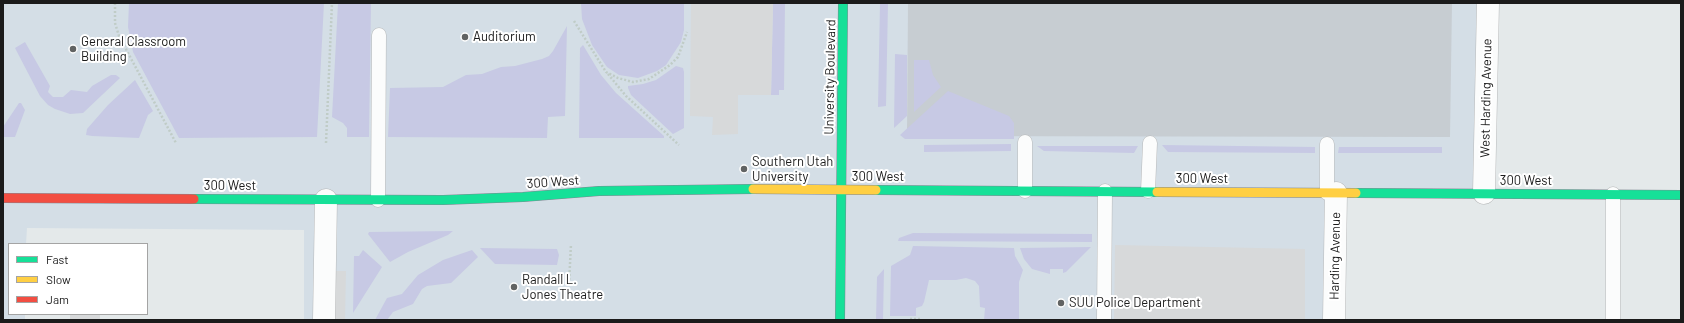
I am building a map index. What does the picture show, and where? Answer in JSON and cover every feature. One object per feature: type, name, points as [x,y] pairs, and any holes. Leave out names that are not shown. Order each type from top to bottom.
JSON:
[{"type":"street","name":"University Boulevard","points":[[840,320],[844,3]]},
{"type":"street","name":"West Harding Avenue","points":[[1484,193],[1488,3]]},
{"type":"street","name":"300 West","points":[[3,198],[443,200],[661,190],[1681,195]]},
{"type":"street","name":"Harding Avenue","points":[[1331,193],[1334,320]]},
{"type":"street","points":[[324,320],[326,200]]},
{"type":"lane","points":[[378,200],[379,35]]},
{"type":"lane","points":[[1024,191],[1025,142]]},
{"type":"lane","points":[[1148,192],[1150,143]]},
{"type":"lane","points":[[1327,144],[1331,193]]},
{"type":"lane","points":[[1104,320],[1105,191]]},
{"type":"lane","points":[[1613,194],[1613,320]]},
{"type":"path","points":[[115,3],[115,22],[119,36],[176,143]]},
{"type":"path","points":[[326,143],[332,3]]},
{"type":"path","points":[[574,21],[606,72],[626,96],[679,145]]},
{"type":"path","points":[[606,72],[618,78],[633,82],[649,79],[663,71],[678,57],[687,32]]},
{"type":"path","points":[[569,284],[571,244]]},
{"type":"path","points":[[910,319],[920,319]]},
{"type":"shaded area","name":"Southern Utah University","points":[[3,3],[1488,3],[1484,193],[1336,193],[1334,320],[304,320],[304,230],[27,228],[26,243],[8,243],[8,315],[25,315],[25,320],[3,320]]},
{"type":"shaded area","points":[[129,3],[324,3],[317,137],[179,138],[133,52],[128,27]]},
{"type":"shaded area","points":[[338,3],[371,3],[369,137],[347,137],[347,128],[343,123],[332,117]]},
{"type":"shaded area","points":[[581,3],[684,3],[684,30],[681,42],[666,65],[657,71],[638,78],[619,75],[607,67],[592,45],[582,19]]},
{"type":"shaded area","points":[[691,3],[773,3],[771,95],[738,95],[738,134],[712,135],[713,117],[690,116]]},
{"type":"shaded area","points":[[773,3],[785,3],[784,90],[779,90],[779,95],[771,95]]},
{"type":"shaded area","points":[[880,3],[888,3],[886,106],[878,107]]},
{"type":"shaded area","points":[[908,3],[1452,3],[1450,137],[907,136]]},
{"type":"shaded area","points":[[567,26],[565,116],[548,117],[547,138],[388,137],[390,88],[443,87],[466,75],[482,74],[501,67],[515,66],[542,59],[549,56],[553,51]]},
{"type":"shaded area","points":[[25,42],[50,86],[48,92],[53,97],[63,97],[71,90],[87,92],[92,86],[111,75],[116,75],[120,78],[83,113],[70,114],[55,109],[48,105],[40,96],[15,48]]},
{"type":"shaded area","points":[[583,45],[601,75],[616,93],[664,136],[664,138],[579,138],[580,48]]},
{"type":"shaded area","points":[[895,54],[907,55],[907,116],[894,128]]},
{"type":"shaded area","points":[[914,60],[929,60],[933,75],[941,87],[914,112]]},
{"type":"shaded area","points":[[676,66],[683,68],[684,72],[684,128],[673,134],[631,95],[628,86],[656,80]]},
{"type":"shaded area","points":[[135,80],[153,111],[148,115],[139,138],[86,135],[87,129],[108,105]]},
{"type":"shaded area","points":[[948,91],[1009,116],[1014,123],[1014,139],[905,139],[900,135]]},
{"type":"shaded area","points":[[19,103],[21,103],[25,110],[15,137],[3,137],[3,127]]},
{"type":"shaded area","points":[[1011,144],[1011,151],[924,152],[924,145]]},
{"type":"shaded area","points":[[1162,145],[1315,147],[1315,153],[1168,152]]},
{"type":"shaded area","points":[[1037,146],[1138,146],[1134,153],[1044,151]]},
{"type":"shaded area","points":[[1339,147],[1442,147],[1442,153],[1338,153]]},
{"type":"shaded area","points":[[453,231],[448,235],[408,252],[390,262],[368,234],[369,232]]},
{"type":"shaded area","points":[[913,233],[1092,234],[1092,242],[898,241],[899,238]]},
{"type":"shaded area","points":[[1115,245],[1305,249],[1305,320],[1114,320]]},
{"type":"shaded area","points":[[913,246],[1014,248],[1015,256],[1023,270],[1019,282],[1019,320],[984,320],[985,308],[980,307],[979,286],[975,281],[966,278],[956,280],[929,280],[924,302],[922,306],[916,308],[916,316],[890,316],[891,266],[910,255]]},
{"type":"shaded area","points":[[1091,247],[1066,272],[1063,273],[1063,269],[1050,269],[1050,274],[1032,269],[1024,259],[1020,248]]},
{"type":"shaded area","points":[[480,248],[557,249],[559,255],[557,265],[495,264]]},
{"type":"shaded area","points":[[363,250],[382,267],[353,313],[354,256],[359,256]]},
{"type":"shaded area","points":[[472,250],[478,257],[451,283],[427,286],[422,289],[413,304],[393,312],[387,320],[375,320],[387,298],[402,294],[418,275],[443,260]]},
{"type":"shaded area","points":[[884,269],[883,320],[876,320],[877,277]]},
{"type":"shaded area","points":[[331,271],[346,271],[345,320],[331,320]]},
{"type":"shaded area","points":[[70,315],[100,315],[100,320],[70,320]]},
{"type":"traffic: fast","points":[[840,320],[843,3]]},
{"type":"traffic: fast","points":[[194,199],[443,200],[523,197],[599,191],[753,189]]},
{"type":"traffic: fast","points":[[876,190],[1157,192]]},
{"type":"traffic: fast","points":[[1356,193],[1681,195]]},
{"type":"traffic: slow","points":[[753,189],[876,190]]},
{"type":"traffic: slow","points":[[1157,192],[1356,193]]},
{"type":"traffic: jam","points":[[3,198],[194,199]]},
{"type":"place","name":"Auditorium","points":[[465,37]]},
{"type":"place","name":"General Classroom Building","points":[[73,49]]},
{"type":"place","name":"Southern Utah University","points":[[744,169]]},
{"type":"place","name":"Randall L. Jones Theatre","points":[[514,287]]},
{"type":"place","name":"SUU Police Department","points":[[1061,303]]}]
